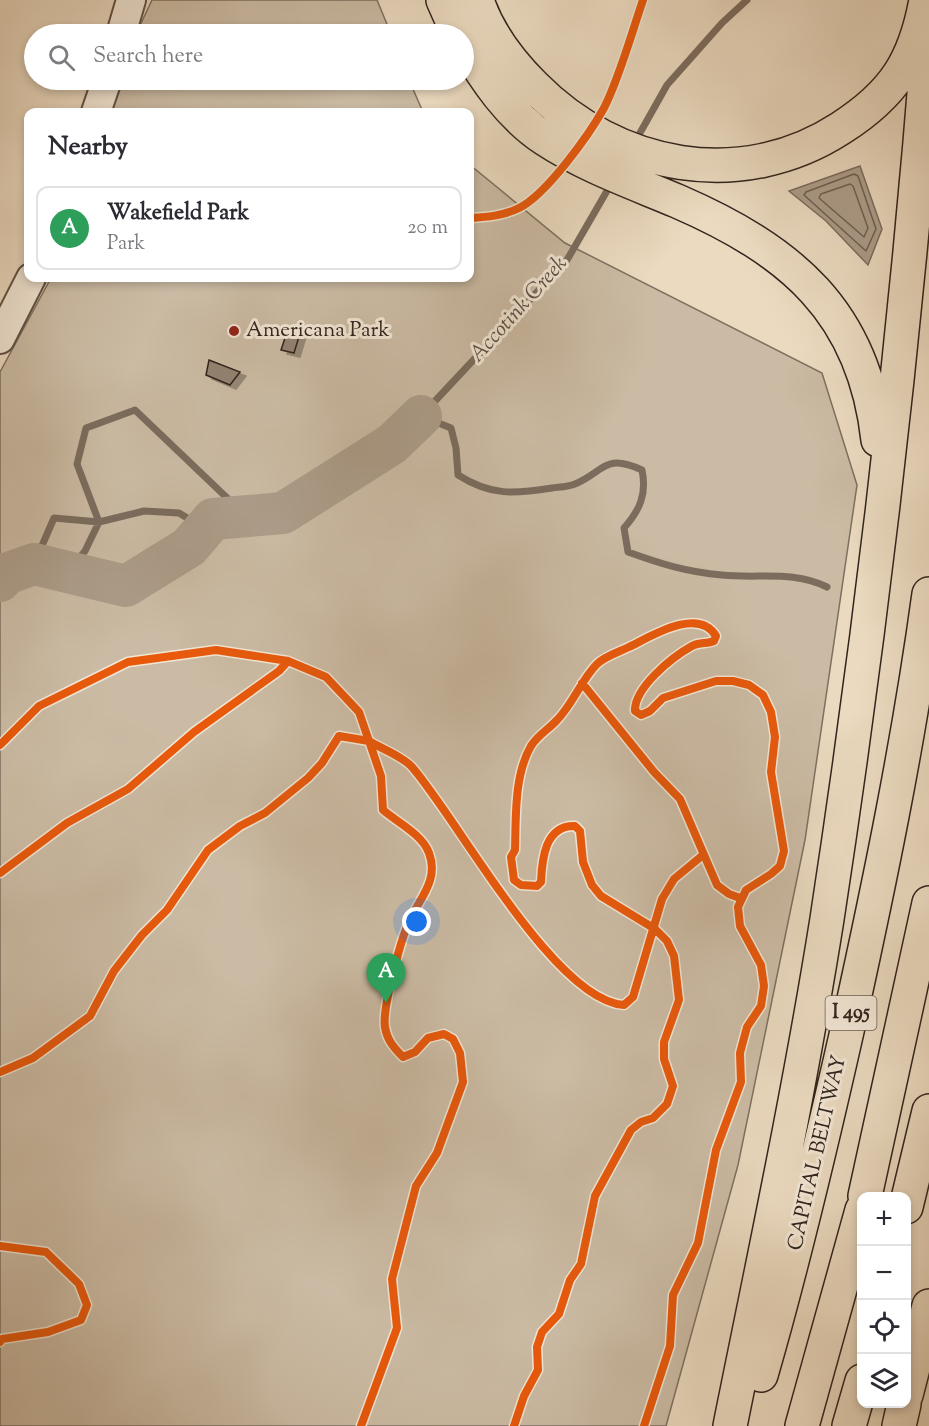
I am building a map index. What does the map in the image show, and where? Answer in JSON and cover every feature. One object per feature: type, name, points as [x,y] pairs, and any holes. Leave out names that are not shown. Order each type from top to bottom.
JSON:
[{"type":"highway","points":[[443,0],[454,24]]},
{"type":"highway","points":[[477,0],[484,21],[501,48],[547,100],[587,130],[620,146],[652,157],[726,166],[756,163],[796,152],[829,136],[867,111],[904,67],[920,35],[926,0]]},
{"type":"highway","points":[[730,1426],[799,1078],[826,920],[869,629],[915,205],[929,33]]},
{"type":"highway","points":[[474,59],[493,89],[525,123],[586,163],[679,202],[743,235],[786,262],[813,285],[836,318],[855,351],[871,391],[881,465],[869,629]]},
{"type":"highway","name":"CAPITAL BELTWAY","points":[[746,1426],[796,1247],[858,980],[897,789],[929,594]]},
{"type":"highway","name":"I 495","points":[[866,1192],[929,903]]},
{"type":"highway","points":[[910,1192],[929,1111]]},
{"type":"highway","points":[[802,1426],[857,1225]]},
{"type":"highway","points":[[911,1376],[929,1306]]},
{"type":"highway","points":[[849,1426],[857,1396]]},
{"type":"highway","points":[[899,1426],[903,1408]]},
{"type":"street","points":[[124,24],[131,0]]},
{"type":"street","points":[[97,108],[104,90]]},
{"type":"street","points":[[0,339],[29,282]]},
{"type":"shaded area","points":[[152,0],[377,0],[387,24],[141,24]]},
{"type":"shaded area","points":[[112,90],[413,90],[421,108],[104,108]]},
{"type":"shaded area","points":[[474,168],[565,243],[822,373],[857,485],[805,840],[738,1165],[666,1426],[0,1426],[0,372],[49,282],[474,282]]},
{"type":"water","points":[[860,166],[882,229],[868,265],[826,221],[789,191]]},
{"type":"building","points":[[289,326],[301,330],[294,353],[281,350]]},
{"type":"building","points":[[209,360],[240,372],[230,385],[206,375]]},
{"type":"waterway","name":"Accotink Creek","points":[[636,140],[667,85],[722,23],[747,0]]},
{"type":"waterway","points":[[611,184],[567,260],[421,416],[451,428],[456,448],[458,475],[492,490],[514,492],[569,486],[612,464],[620,463],[642,470],[644,487],[641,501],[624,528],[628,552],[697,572],[736,576],[789,577],[827,587]]},
{"type":"waterway","name":"Accotink Creek","points":[[68,572],[85,551],[99,522],[77,464],[86,428],[135,410],[246,516]]},
{"type":"waterway","name":"Accotink Creek","points":[[0,581],[6,574],[34,564],[126,586],[189,547],[213,519],[283,513],[392,444],[421,416]]},
{"type":"waterway","name":"Accotink Creek","points":[[34,564],[54,518],[99,522],[144,511],[179,513],[204,528]]},
{"type":"cycle path","points":[[474,218],[513,211],[530,201],[554,178],[578,148],[610,96],[643,0]]},
{"type":"cycle path","points":[[514,1426],[524,1396],[538,1370],[537,1347],[542,1332],[559,1314],[570,1280],[581,1264],[595,1196],[631,1130],[641,1122],[653,1118],[667,1104],[673,1086],[664,1059],[664,1042],[679,1000],[674,956],[667,941],[655,929],[601,896],[592,885],[583,862],[580,831],[575,826],[565,827],[551,837],[544,854],[541,882],[537,886],[521,885],[514,880],[511,857],[515,850],[517,797],[521,770],[531,746],[563,714],[586,677],[600,661],[674,626],[698,624],[708,627],[716,636],[714,641],[692,646],[665,665],[647,683],[636,702],[635,711],[641,715],[650,711],[663,698],[716,681],[733,681],[749,685],[763,695],[771,712],[775,737],[771,772],[784,851],[780,866],[746,890],[738,907],[740,926],[761,965],[764,986],[761,1006],[747,1027],[740,1053],[741,1082],[716,1150],[698,1243],[673,1295],[670,1346],[644,1426]]},
{"type":"cycle path","points":[[0,745],[39,706],[128,662],[216,650],[288,661],[326,677],[359,712],[369,741],[412,767],[509,904],[539,942],[568,973],[597,996],[624,1005],[633,997],[662,899],[674,879],[703,855]]},
{"type":"cycle path","points":[[0,873],[67,823],[128,789],[194,732],[279,671],[288,661]]},
{"type":"cycle path","points":[[582,683],[654,772],[680,799],[717,885],[729,894],[740,898]]},
{"type":"cycle path","points":[[0,1072],[33,1058],[90,1016],[114,971],[142,935],[167,910],[208,850],[240,826],[265,813],[308,778],[322,763],[339,736],[369,741],[381,776],[383,810],[421,840],[426,846],[432,863],[430,882],[408,924],[396,960],[386,1006],[387,1036],[403,1057],[415,1052],[428,1038],[444,1034],[453,1039],[460,1053],[463,1082],[437,1153],[416,1186],[392,1279],[397,1328],[361,1426]]},
{"type":"cycle path","points":[[0,1246],[46,1252],[79,1284],[87,1305],[81,1320],[48,1332],[2,1339],[0,1342]]},
{"type":"place","name":"Americana Park","points":[[234,331]]},
{"type":"place","name":"Wakefield Park","points":[[386,1003]]}]
